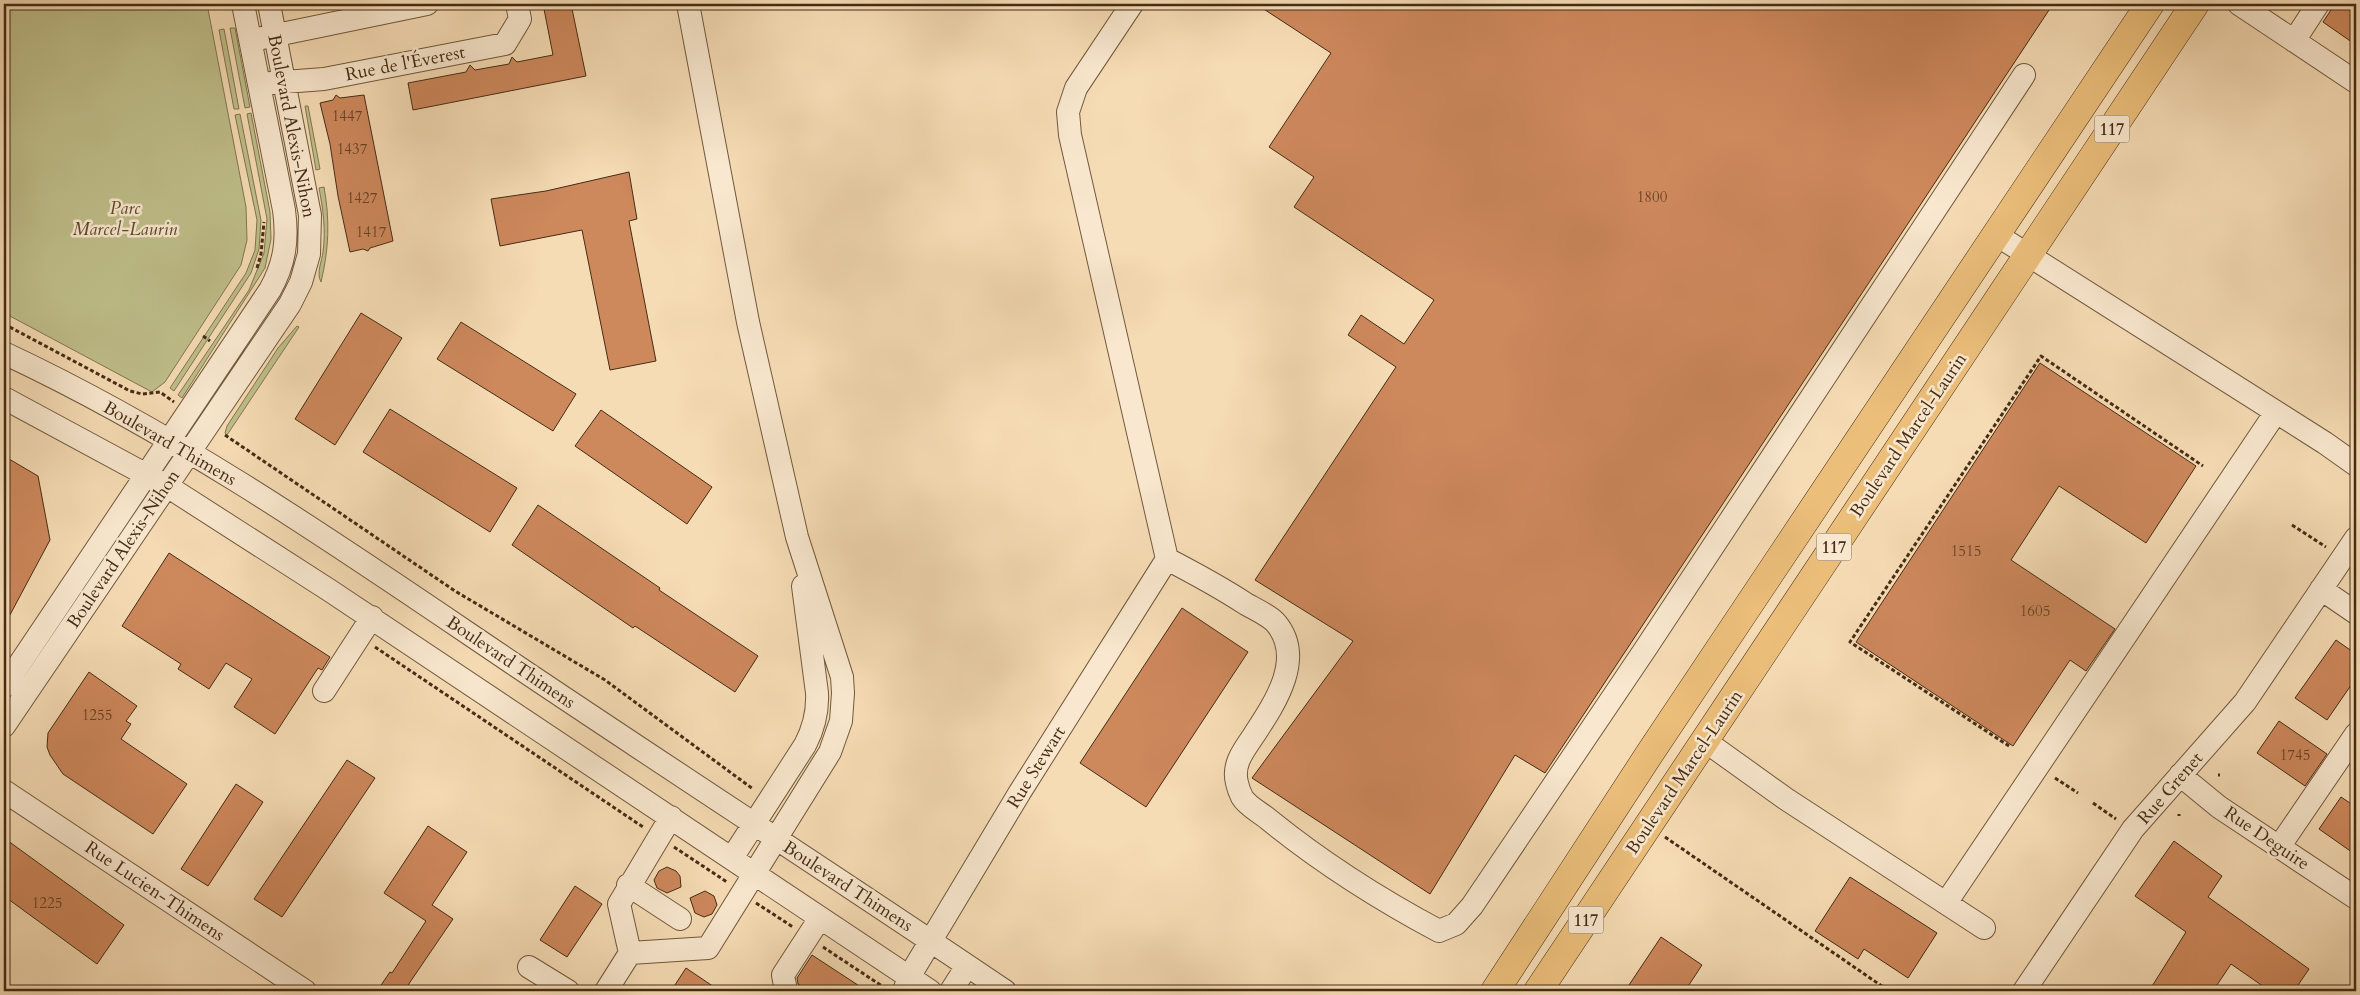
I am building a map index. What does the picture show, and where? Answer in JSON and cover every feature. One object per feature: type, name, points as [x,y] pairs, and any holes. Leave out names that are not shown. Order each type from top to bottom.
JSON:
[{"type":"main road","name":"117","points":[[1494,991],[1995,234],[2150,4]]},
{"type":"main road","name":"Boulevard Marcel-Laurin","points":[[1538,991],[2195,4]]},
{"type":"main road","points":[[1673,719],[1705,741]]},
{"type":"street","name":"Boulevard Alexis-Nihon","points":[[4,687],[277,277],[285,252],[286,226],[244,4]]},
{"type":"street","name":"Boulevard Alexis-Nihon","points":[[4,726],[298,290],[308,254],[311,229],[308,202],[269,4]]},
{"type":"street","points":[[251,40],[427,4]]},
{"type":"street","name":"Rue de l'Éverest","points":[[260,85],[284,81],[324,79],[505,44],[520,19],[517,4]]},
{"type":"street","points":[[630,953],[708,948],[830,752],[837,735],[843,708],[842,684],[838,662],[797,537],[748,322],[688,4]]},
{"type":"street","points":[[1132,4],[1076,88],[1068,112],[1070,135],[1167,559],[1213,582],[1274,621],[1284,636],[1288,648],[1289,665],[1283,684],[1242,751],[1236,767],[1236,781],[1243,799],[1325,861],[1395,908],[1439,931],[1456,924],[1472,906],[1646,648],[2024,75]]},
{"type":"street","points":[[2239,4],[2356,82]]},
{"type":"street","points":[[2294,40],[2318,4]]},
{"type":"street","points":[[1995,234],[2276,412],[2356,465]]},
{"type":"street","points":[[277,277],[298,290]]},
{"type":"street","name":"Boulevard Thimens","points":[[4,353],[190,452],[447,618],[753,825],[776,838],[1006,991]]},
{"type":"street","points":[[4,398],[146,474],[372,617],[755,873],[820,918],[907,984],[930,991]]},
{"type":"street","points":[[1946,903],[2276,412]]},
{"type":"street","points":[[732,858],[805,745],[816,716],[817,693],[797,537]]},
{"type":"street","name":"Rue Grenet","points":[[2024,991],[2134,829],[2245,702],[2346,550]]},
{"type":"street","name":"Rue Stewart","points":[[907,984],[1015,801],[1167,559]]},
{"type":"street","points":[[2321,589],[2356,614]]},
{"type":"street","points":[[324,691],[372,617]]},
{"type":"street","points":[[2279,847],[2356,734]]},
{"type":"street","points":[[1705,741],[1786,799],[1984,928]]},
{"type":"street","name":"Rue Deguire","points":[[2180,775],[2219,807],[2356,898]]},
{"type":"street","name":"Rue Lucien-Thimens","points":[[4,791],[306,991]]},
{"type":"street","points":[[606,991],[630,953],[619,904],[628,886],[671,817]]},
{"type":"street","points":[[628,886],[680,919]]},
{"type":"street","points":[[786,991],[783,975],[820,918]]},
{"type":"street","points":[[951,991],[967,966]]},
{"type":"street","points":[[529,967],[568,991]]},
{"type":"path","points":[[255,272],[261,254],[264,217]]},
{"type":"path","name":"Boulevard Thimens","points":[[4,324],[130,391],[142,394],[164,393],[176,403]]},
{"type":"path","points":[[206,348],[216,333]]},
{"type":"path","points":[[203,336],[210,341]]},
{"type":"path","points":[[2009,746],[1850,642],[2041,356],[2203,466]]},
{"type":"path","points":[[2119,415],[2122,411]]},
{"type":"path","name":"Boulevard Thimens","points":[[224,434],[455,591],[605,680],[749,785]]},
{"type":"path","points":[[2292,525],[2346,550]]},
{"type":"path","points":[[372,644],[643,827]]},
{"type":"path","points":[[2054,778],[2078,793]]},
{"type":"path","points":[[2093,803],[2116,820]]},
{"type":"path","points":[[1662,834],[1889,991]]},
{"type":"path","points":[[670,845],[727,883]]},
{"type":"path","points":[[753,901],[799,931]]},
{"type":"path","points":[[817,944],[890,991]]},
{"type":"green space","name":"Parc Marcel-Laurin","points":[[4,4],[207,4],[246,207],[247,240],[241,265],[165,382],[152,392],[8,315],[4,311]]},
{"type":"green space","points":[[230,28],[235,28],[250,107],[245,108]]},
{"type":"green space","points":[[224,29],[239,109],[234,109],[219,30]]},
{"type":"green space","points":[[305,106],[308,106],[320,169],[316,170]]},
{"type":"green space","points":[[251,113],[270,212],[271,239],[265,268],[182,398],[178,395],[249,290],[264,253],[267,219],[247,114]]},
{"type":"green space","points":[[240,114],[261,220],[259,249],[251,273],[174,391],[170,388],[246,273],[255,250],[257,220],[235,115]]},
{"type":"green space","points":[[324,187],[328,234],[321,282],[319,271],[324,244],[324,228],[319,188]]},
{"type":"green space","points":[[297,326],[299,327],[227,435],[225,433],[227,426],[278,348]]},
{"type":"building","points":[[543,4],[571,4],[586,76],[413,110],[408,83],[466,72],[470,65],[475,70],[509,64],[512,57],[517,62],[553,55]]},
{"type":"building","points":[[1256,4],[2053,4],[1545,773],[1515,755],[1430,894],[1252,778],[1353,641],[1255,580],[1396,367],[1348,335],[1361,315],[1404,344],[1434,300],[1294,207],[1314,177],[1269,147],[1331,53]]},
{"type":"building","points":[[2335,4],[2356,4],[2356,45],[2323,22]]},
{"type":"building","points":[[336,95],[340,98],[364,95],[393,241],[370,248],[368,251],[363,249],[350,252],[338,196],[330,144],[320,103],[333,100]]},
{"type":"building","points":[[629,172],[637,219],[629,221],[656,361],[610,370],[582,230],[500,246],[491,199],[546,191]]},
{"type":"building","points":[[361,313],[402,338],[335,445],[295,419]]},
{"type":"building","points":[[461,322],[576,394],[553,431],[437,359]]},
{"type":"building","points":[[2040,363],[2196,466],[2146,543],[2059,486],[2011,560],[2115,629],[2086,671],[2070,660],[2013,746],[1856,642]]},
{"type":"building","points":[[390,409],[517,488],[490,532],[363,452]]},
{"type":"building","points":[[601,410],[712,487],[687,524],[575,446]]},
{"type":"building","points":[[4,456],[38,476],[50,540],[4,626]]},
{"type":"building","points":[[538,505],[660,588],[659,590],[758,656],[735,692],[635,626],[633,628],[512,545]]},
{"type":"building","points":[[169,553],[330,657],[322,670],[318,668],[275,734],[234,707],[252,679],[226,663],[209,689],[178,669],[181,664],[122,626]]},
{"type":"building","points":[[1182,608],[1248,652],[1146,807],[1080,763]]},
{"type":"building","points":[[2336,640],[2356,654],[2356,678],[2327,720],[2295,698]]},
{"type":"building","points":[[89,672],[137,706],[126,721],[131,724],[121,739],[187,784],[153,834],[63,774],[50,755],[47,747],[48,733]]},
{"type":"building","points":[[2279,721],[2327,754],[2305,786],[2257,753]]},
{"type":"building","points":[[347,760],[375,778],[282,917],[254,899]]},
{"type":"building","points":[[236,784],[263,802],[208,886],[181,869]]},
{"type":"building","points":[[2341,797],[2356,807],[2356,855],[2319,829]]},
{"type":"building","points":[[428,826],[467,852],[432,905],[453,919],[404,991],[377,991],[390,972],[392,973],[426,921],[384,893]]},
{"type":"building","points":[[4,838],[124,925],[97,964],[4,896]]},
{"type":"building","points":[[2174,841],[2222,876],[2208,897],[2309,969],[2294,991],[2270,991],[2231,964],[2213,991],[2149,991],[2186,932],[2135,896]]},
{"type":"building","points":[[667,867],[676,871],[680,876],[681,887],[667,893],[657,888],[654,880],[659,871]]},
{"type":"building","points":[[1850,877],[1937,933],[1908,978],[1864,949],[1858,959],[1815,931]]},
{"type":"building","points":[[575,886],[602,904],[567,957],[540,940]]},
{"type":"building","points":[[705,891],[714,896],[717,905],[712,914],[704,917],[695,913],[690,898]]},
{"type":"building","points":[[1661,937],[1702,965],[1685,991],[1625,991]]},
{"type":"building","points":[[812,955],[867,991],[810,991],[798,984],[797,978]]},
{"type":"building","points":[[686,968],[720,991],[671,991]]}]
